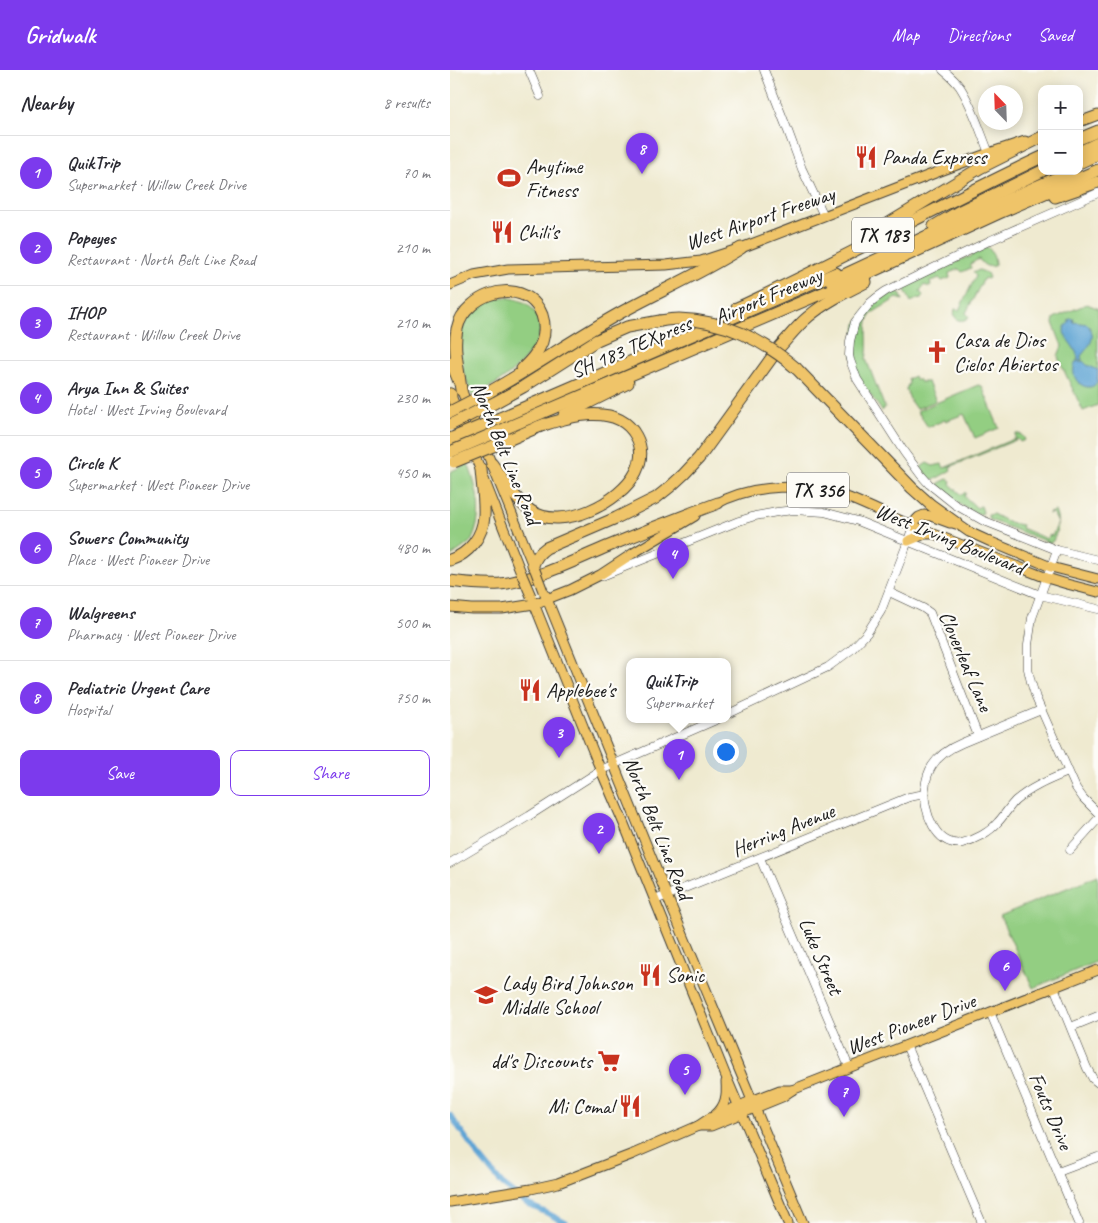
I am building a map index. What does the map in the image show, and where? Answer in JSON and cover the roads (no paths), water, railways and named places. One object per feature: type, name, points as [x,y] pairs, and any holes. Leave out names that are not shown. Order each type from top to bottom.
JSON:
[{"type":"highway","points":[[1083,137],[1098,131]]},
{"type":"highway","points":[[806,275],[837,253],[882,228],[980,168],[1038,138]]},
{"type":"highway","points":[[1083,150],[1098,143]]},
{"type":"highway","points":[[1083,161],[1098,154]]},
{"type":"highway","name":"Airport Freeway","points":[[451,459],[500,420],[806,275],[1038,159]]},
{"type":"highway","points":[[1083,166],[1098,160]]},
{"type":"highway","name":"Airport Freeway","points":[[450,431],[500,420],[668,359],[825,292],[1098,170]]},
{"type":"highway","points":[[926,231],[958,212],[1038,173]]},
{"type":"highway","name":"SH 183 TEXpress","points":[[450,444],[500,420],[798,290],[1052,175]]},
{"type":"highway","name":"SH 183 TEXpress","points":[[450,439],[500,420],[818,287],[1063,175]]},
{"type":"highway","points":[[999,213],[1026,208],[1098,182]]},
{"type":"highway","points":[[450,412],[507,382],[607,320],[721,261],[741,248]]},
{"type":"highway","points":[[534,568],[535,558],[546,548],[637,508],[656,498],[671,486],[699,458],[778,349],[808,317],[823,305],[883,273],[914,252]]},
{"type":"highway","points":[[453,393],[456,339],[461,317],[476,301],[486,295],[508,291],[528,298],[536,305],[544,323],[544,332],[538,350],[523,368],[507,382]]},
{"type":"highway","points":[[500,420],[523,387],[597,340],[628,327],[660,321],[679,319],[700,321],[728,328],[760,341],[782,355],[912,488],[956,524]]},
{"type":"highway","points":[[538,427],[634,380],[668,359]]},
{"type":"highway","points":[[450,425],[500,420],[538,427],[567,418],[584,415],[606,415],[615,417],[633,430],[641,451],[636,473],[618,493],[592,510],[566,518],[554,519],[531,512],[522,504],[492,464]]},
{"type":"highway","points":[[450,560],[472,547],[482,527],[484,517],[481,469]]},
{"type":"highway","points":[[450,582],[500,584],[542,574],[666,522],[718,503]]},
{"type":"main road","points":[[1083,120],[1098,114]]},
{"type":"main road","name":"West Airport Freeway","points":[[450,285],[474,275],[508,269],[666,265],[701,261],[741,248],[988,153],[1038,137]]},
{"type":"main road","name":"North Belt Line Road","points":[[450,362],[453,393],[522,575],[725,1074],[787,1221]]},
{"type":"main road","name":"North Belt Line Road","points":[[453,393],[492,464],[667,896],[801,1219]]},
{"type":"main road","name":"West Irving Boulevard","points":[[533,600],[586,582],[718,503],[740,495],[767,489],[794,487],[813,489],[848,498],[913,526],[1047,578],[1098,592]]},
{"type":"main road","name":"West Irving Boulevard","points":[[913,526],[916,520],[924,515],[931,516],[950,524],[956,524],[991,542],[1051,567],[1098,579]]},
{"type":"main road","points":[[908,541],[933,533]]},
{"type":"main road","points":[[450,607],[472,610],[499,609],[533,600]]},
{"type":"main road","name":"West Pioneer Drive","points":[[698,1126],[711,1126],[753,1105],[782,1097],[792,1090],[1098,970]]},
{"type":"main road","points":[[710,1118],[719,1111],[726,1100],[725,1074]]},
{"type":"main road","name":"West Pioneer Drive","points":[[450,1202],[558,1183],[698,1126],[710,1118],[741,1110]]},
{"type":"main road","points":[[787,1221],[801,1219]]},
{"type":"street","points":[[529,70],[540,96]]},
{"type":"street","points":[[764,70],[802,169],[824,216]]},
{"type":"street","points":[[943,70],[960,87],[988,153]]},
{"type":"street","name":"West Irving Boulevard","points":[[1098,193],[991,240],[900,284],[876,298],[865,308],[855,322],[850,336],[849,349],[850,360],[857,379],[904,452],[929,484],[954,504],[982,520],[1057,550],[1098,560]]},
{"type":"street","name":"West Irving Boulevard","points":[[586,582],[739,521],[755,516],[794,510],[824,512],[858,521],[1040,594],[1098,609]]},
{"type":"street","points":[[731,713],[831,666],[851,650],[867,633],[881,611],[913,526]]},
{"type":"street","points":[[1057,550],[1032,618],[1029,634],[1028,661],[1031,682],[1041,710],[1078,792],[1098,812]]},
{"type":"street","name":"Cloverleaf Lane","points":[[889,592],[930,613],[978,736]]},
{"type":"street","points":[[1041,710],[950,748],[940,756],[928,774],[924,794],[936,832],[947,841],[953,843],[962,843],[977,837],[998,823],[1014,802],[1040,784],[1068,772]]},
{"type":"street","points":[[450,863],[601,770],[709,723]]},
{"type":"street","name":"Herring Avenue","points":[[655,900],[909,797],[924,794]]},
{"type":"street","points":[[1070,850],[1098,819]]},
{"type":"street","name":"Luke Street","points":[[760,858],[850,1067]]},
{"type":"street","points":[[1054,987],[1090,1074],[1098,1083]]},
{"type":"street","name":"Fouts Drive","points":[[990,1012],[1079,1223]]},
{"type":"street","points":[[1071,1027],[1098,1016]]},
{"type":"street","points":[[906,1045],[982,1223]]},
{"type":"street","points":[[1058,1172],[1098,1158]]},
{"type":"water","points":[[1070,319],[1074,319],[1073,322],[1087,324],[1092,333],[1090,344],[1081,356],[1082,360],[1077,360],[1076,352],[1064,331]]},
{"type":"water","points":[[1076,361],[1083,361],[1098,370],[1097,382],[1094,386],[1085,386],[1076,380],[1074,368]]},
{"type":"waterway","points":[[450,1115],[478,1155],[502,1184],[529,1205],[566,1223]]},
{"type":"place","name":"Panda Express","points":[[866,157]]},
{"type":"place","name":"Pediatric Urgent Care","points":[[642,174]]},
{"type":"place","name":"Anytime Fitness","points":[[509,178]]},
{"type":"place","name":"Chili's","points":[[502,232]]},
{"type":"place","name":"Casa de Dios Cielos Abiertos","points":[[937,352]]},
{"type":"place","name":"Arya Inn & Suites","points":[[673,579]]},
{"type":"place","name":"Applebee's","points":[[530,690]]},
{"type":"place","name":"IHOP","points":[[559,758]]},
{"type":"place","name":"QuikTrip","points":[[679,780]]},
{"type":"place","name":"Popeyes","points":[[599,854]]},
{"type":"place","name":"Sonic","points":[[650,975]]},
{"type":"place","name":"Sowers Community","points":[[1005,991]]},
{"type":"place","name":"Lady Bird Johnson Middle School","points":[[486,995]]},
{"type":"place","name":"dd's Discounts","points":[[609,1061]]},
{"type":"place","name":"Circle K","points":[[685,1095]]},
{"type":"place","name":"Mi Comal","points":[[630,1106]]},
{"type":"place","name":"Walgreens","points":[[844,1117]]}]
